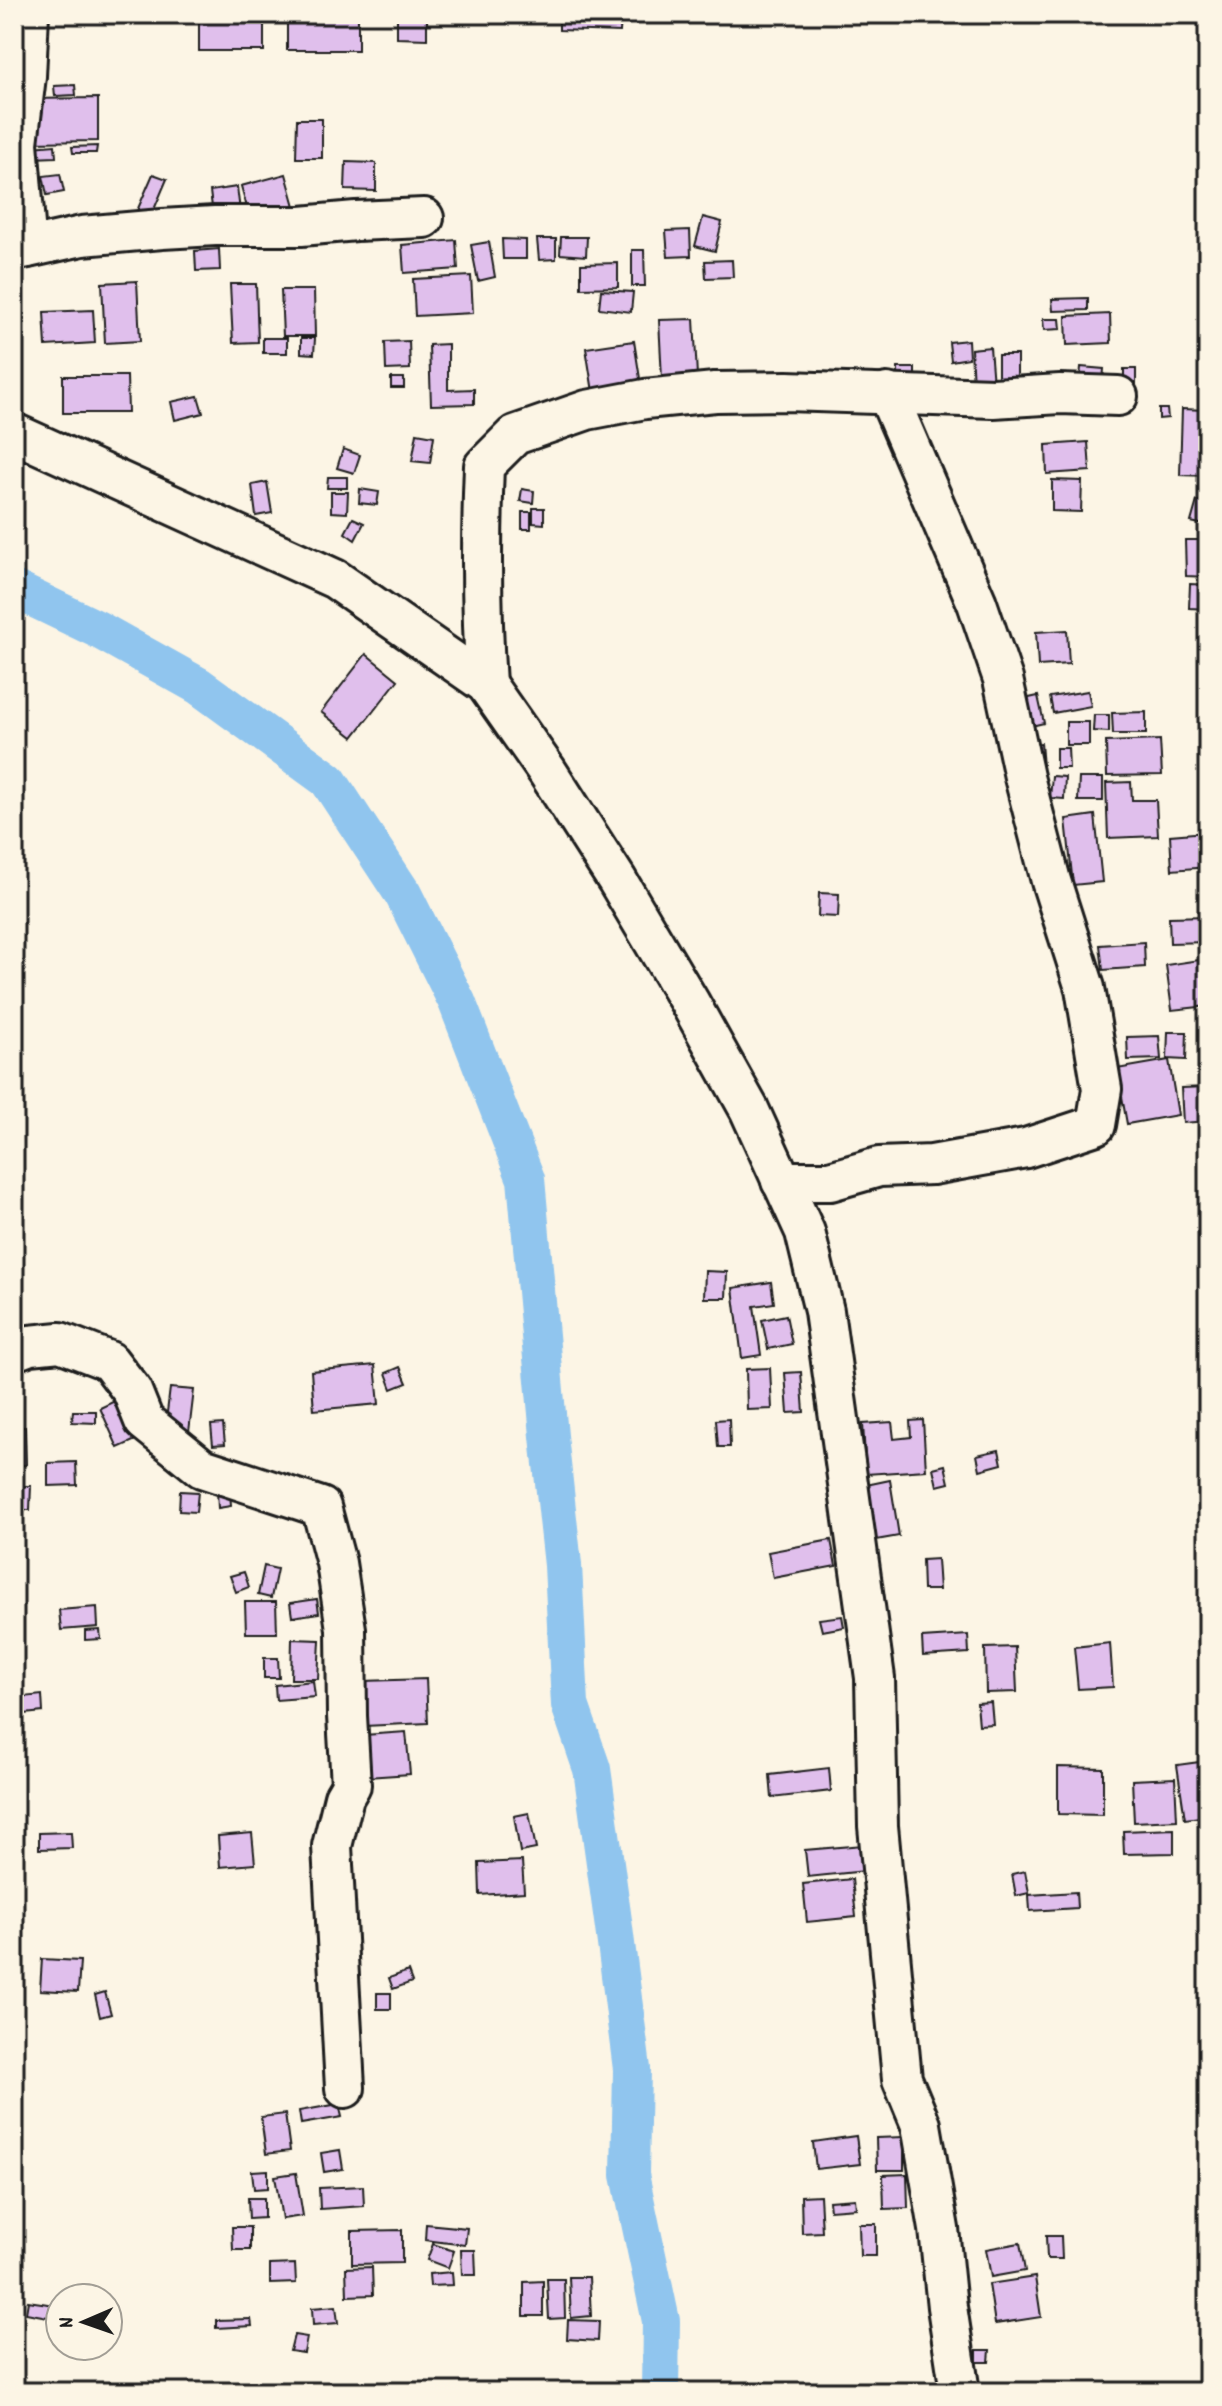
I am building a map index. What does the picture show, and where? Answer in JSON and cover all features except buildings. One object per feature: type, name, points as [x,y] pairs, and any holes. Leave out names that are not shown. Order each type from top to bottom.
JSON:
[{"type":"street","points":[[29,14],[18,143],[21,249],[82,236],[162,229],[301,226],[424,218]]},
{"type":"street","points":[[486,684],[482,577],[484,466],[515,435],[587,410],[645,399],[715,392],[887,393],[993,398],[1060,394],[1118,396]]},
{"type":"street","points":[[781,1181],[830,1181],[879,1167],[932,1165],[1026,1148],[1096,1125],[1102,1089],[1085,988],[1051,881],[1003,679],[977,603],[887,393]]},
{"type":"street","points":[[14,433],[335,579],[486,684],[617,880],[749,1109],[805,1232],[824,1311],[875,1678],[878,1826],[902,2079],[921,2125],[939,2229],[960,2392]]},
{"type":"street","points":[[14,1351],[30,1345],[60,1342],[109,1361],[132,1391],[144,1421],[202,1468],[321,1507],[336,1563],[346,1629],[351,1785],[344,1797],[332,1846],[345,2088]]},
{"type":"waterway","points":[[14,589],[97,629],[199,686],[328,780],[403,894],[457,1002],[526,1179],[563,1565],[570,1705],[592,1769],[614,1928],[632,2069],[630,2175],[661,2321],[660,2392]]}]
